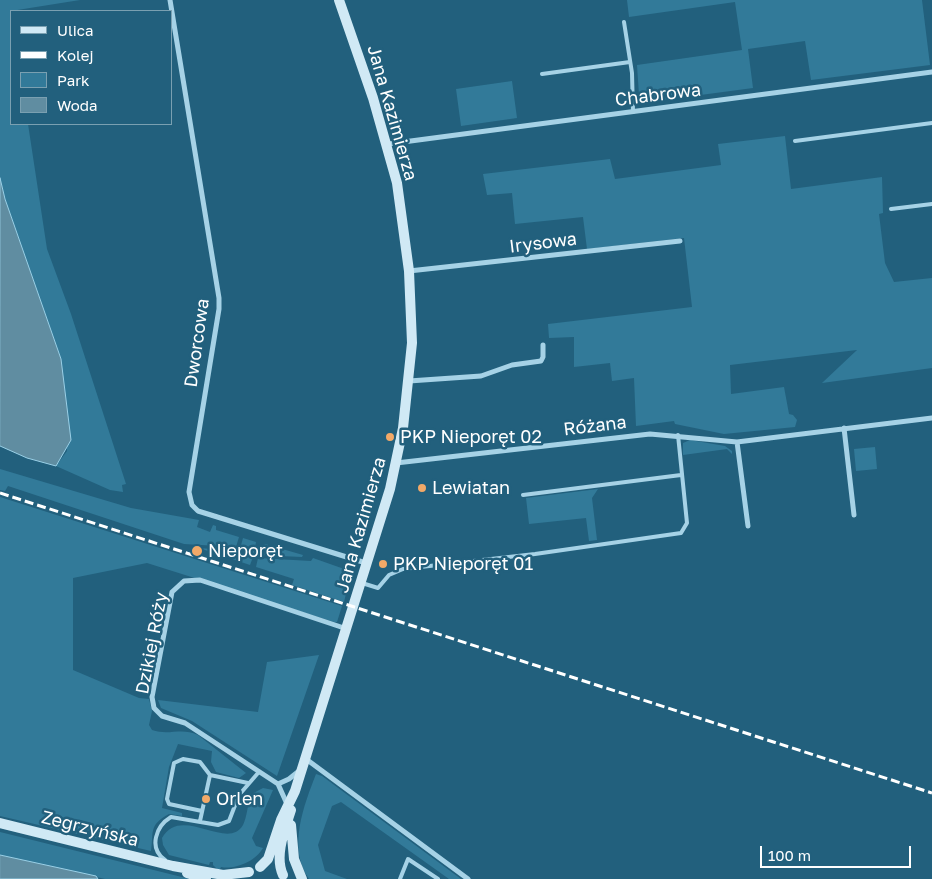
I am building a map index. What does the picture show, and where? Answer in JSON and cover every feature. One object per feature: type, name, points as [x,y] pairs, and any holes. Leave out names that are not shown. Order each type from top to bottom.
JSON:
[{"type":"main road","name":"Jana Kazimierza","points":[[284,877],[280,864],[280,853],[290,807],[368,564],[396,464],[409,381],[412,324],[409,271],[397,183],[388,144],[338,0]]},
{"type":"main road","name":"Jana Kazimierza","points":[[260,867],[268,859],[290,807]]},
{"type":"main road","points":[[290,807],[291,847],[297,870],[302,879]]},
{"type":"main road","name":"Zegrzyńska","points":[[0,824],[173,866],[223,876],[246,876],[260,867]]},
{"type":"main road","name":"Zegrzyńska","points":[[173,866],[206,879]]},
{"type":"main road","points":[[260,867],[273,868],[284,877]]},
{"type":"street","name":"Dworcowa","points":[[172,12],[219,298],[219,309],[189,492],[192,505],[198,511],[368,564]]},
{"type":"street","name":"Chabrowa","points":[[388,144],[932,72]]},
{"type":"street","name":"Irysowa","points":[[409,271],[680,241]]},
{"type":"street","points":[[409,381],[481,376],[512,365],[541,361],[543,345]]},
{"type":"street","name":"Różana","points":[[396,464],[636,435],[678,435],[737,442],[932,418]]},
{"type":"street","points":[[844,428],[854,515]]},
{"type":"street","points":[[737,442],[748,526]]},
{"type":"street","name":"Dzikiej Róży","points":[[278,784],[258,773],[201,732],[185,723],[162,716],[154,708],[152,697],[172,592],[184,581],[200,580],[347,629]]},
{"type":"street","points":[[290,807],[278,784],[290,779],[304,763],[468,879]]},
{"type":"lane","points":[[624,22],[630,62],[633,112]]},
{"type":"lane","points":[[542,74],[630,62]]},
{"type":"lane","points":[[795,141],[932,123]]},
{"type":"lane","points":[[891,209],[932,204]]},
{"type":"lane","points":[[362,583],[378,588],[389,575],[403,569],[681,533],[687,523],[678,435]]},
{"type":"lane","points":[[523,494],[681,475]]},
{"type":"lane","points":[[202,811],[169,804],[167,799],[174,763],[183,759],[200,762],[210,775],[248,783]]},
{"type":"lane","points":[[173,866],[161,858],[157,851],[155,842],[157,831],[163,822],[171,817],[187,818],[218,825],[229,821],[239,795],[258,773]]},
{"type":"lane","points":[[200,821],[210,775]]},
{"type":"lane","points":[[400,879],[408,860],[438,879]]},
{"type":"green space","points":[[0,0],[80,0],[10,10],[10,125],[28,125],[47,249],[71,314],[126,484],[122,485],[123,492],[110,490],[56,466],[67,451],[61,359],[5,199],[0,178]]},
{"type":"green space","points":[[627,0],[922,0],[930,65],[811,80],[805,41],[748,49],[753,88],[648,102],[639,95],[637,65],[742,50],[735,2],[629,17]]},
{"type":"green space","points":[[512,81],[517,118],[461,126],[456,89]]},
{"type":"green space","points":[[785,136],[791,189],[882,177],[883,213],[879,214],[885,263],[894,282],[932,278],[932,368],[822,383],[857,350],[730,365],[731,394],[784,387],[789,414],[793,415],[797,420],[795,427],[724,434],[675,424],[674,421],[636,426],[634,378],[612,381],[610,363],[574,367],[574,337],[549,338],[548,324],[692,307],[684,238],[587,249],[583,217],[515,224],[512,193],[487,195],[483,174],[610,159],[615,179],[721,165],[718,144]]},
{"type":"green space","points":[[690,440],[725,446],[732,451],[732,454],[727,449],[683,455],[683,443]]},
{"type":"green space","points":[[875,447],[877,469],[856,471],[854,449]]},
{"type":"green space","points":[[0,469],[131,508],[199,520],[197,527],[210,532],[213,525],[216,526],[216,530],[239,537],[236,547],[184,544],[8,486],[5,491],[0,490]]},
{"type":"green space","points":[[598,489],[592,498],[597,540],[589,541],[586,518],[529,524],[526,498]]},
{"type":"green space","points":[[0,497],[342,606],[337,622],[334,622],[147,563],[73,578],[73,670],[139,698],[149,699],[152,711],[149,725],[152,730],[158,732],[186,732],[198,735],[246,773],[239,778],[216,772],[211,762],[212,751],[178,744],[169,767],[162,808],[182,813],[182,816],[169,814],[158,822],[153,830],[151,851],[0,816]]},
{"type":"green space","points":[[243,538],[256,542],[254,553],[240,549]]},
{"type":"green space","points":[[265,544],[303,555],[302,557],[259,555]]},
{"type":"green space","points":[[199,548],[236,551],[253,557],[250,565]]},
{"type":"green space","points":[[258,558],[311,561],[313,558],[347,570],[350,577],[344,602],[292,585],[294,579],[256,567]]},
{"type":"green space","points":[[319,655],[277,776],[192,721],[161,708],[158,700],[258,712],[267,662]]},
{"type":"green space","points":[[316,774],[322,776],[461,879],[449,879],[341,802],[332,806],[318,845],[325,871],[347,879],[309,879],[302,867],[298,840],[303,813]]},
{"type":"green space","points":[[263,788],[273,790],[252,838],[256,846],[263,848],[250,861],[239,866],[221,867],[219,871],[213,865],[213,862],[210,862],[209,865],[169,855],[163,845],[162,838],[170,829],[181,825],[227,834],[236,832],[243,825],[250,795]]},
{"type":"green space","points":[[0,832],[190,879],[105,879],[0,855]]},
{"type":"water","points":[[0,178],[5,199],[61,359],[71,440],[56,466],[27,458],[0,446]]},
{"type":"water","points":[[0,855],[96,876],[98,879],[0,879]]},
{"type":"railway","points":[[0,493],[932,793]]},
{"type":"place","name":"PKP Nieporęt 02","points":[[390,437]]},
{"type":"place","name":"Lewiatan","points":[[422,488]]},
{"type":"place","name":"Nieporęt","points":[[197,551]]},
{"type":"place","name":"PKP Nieporęt 01","points":[[383,564]]},
{"type":"place","name":"Orlen","points":[[206,799]]}]
